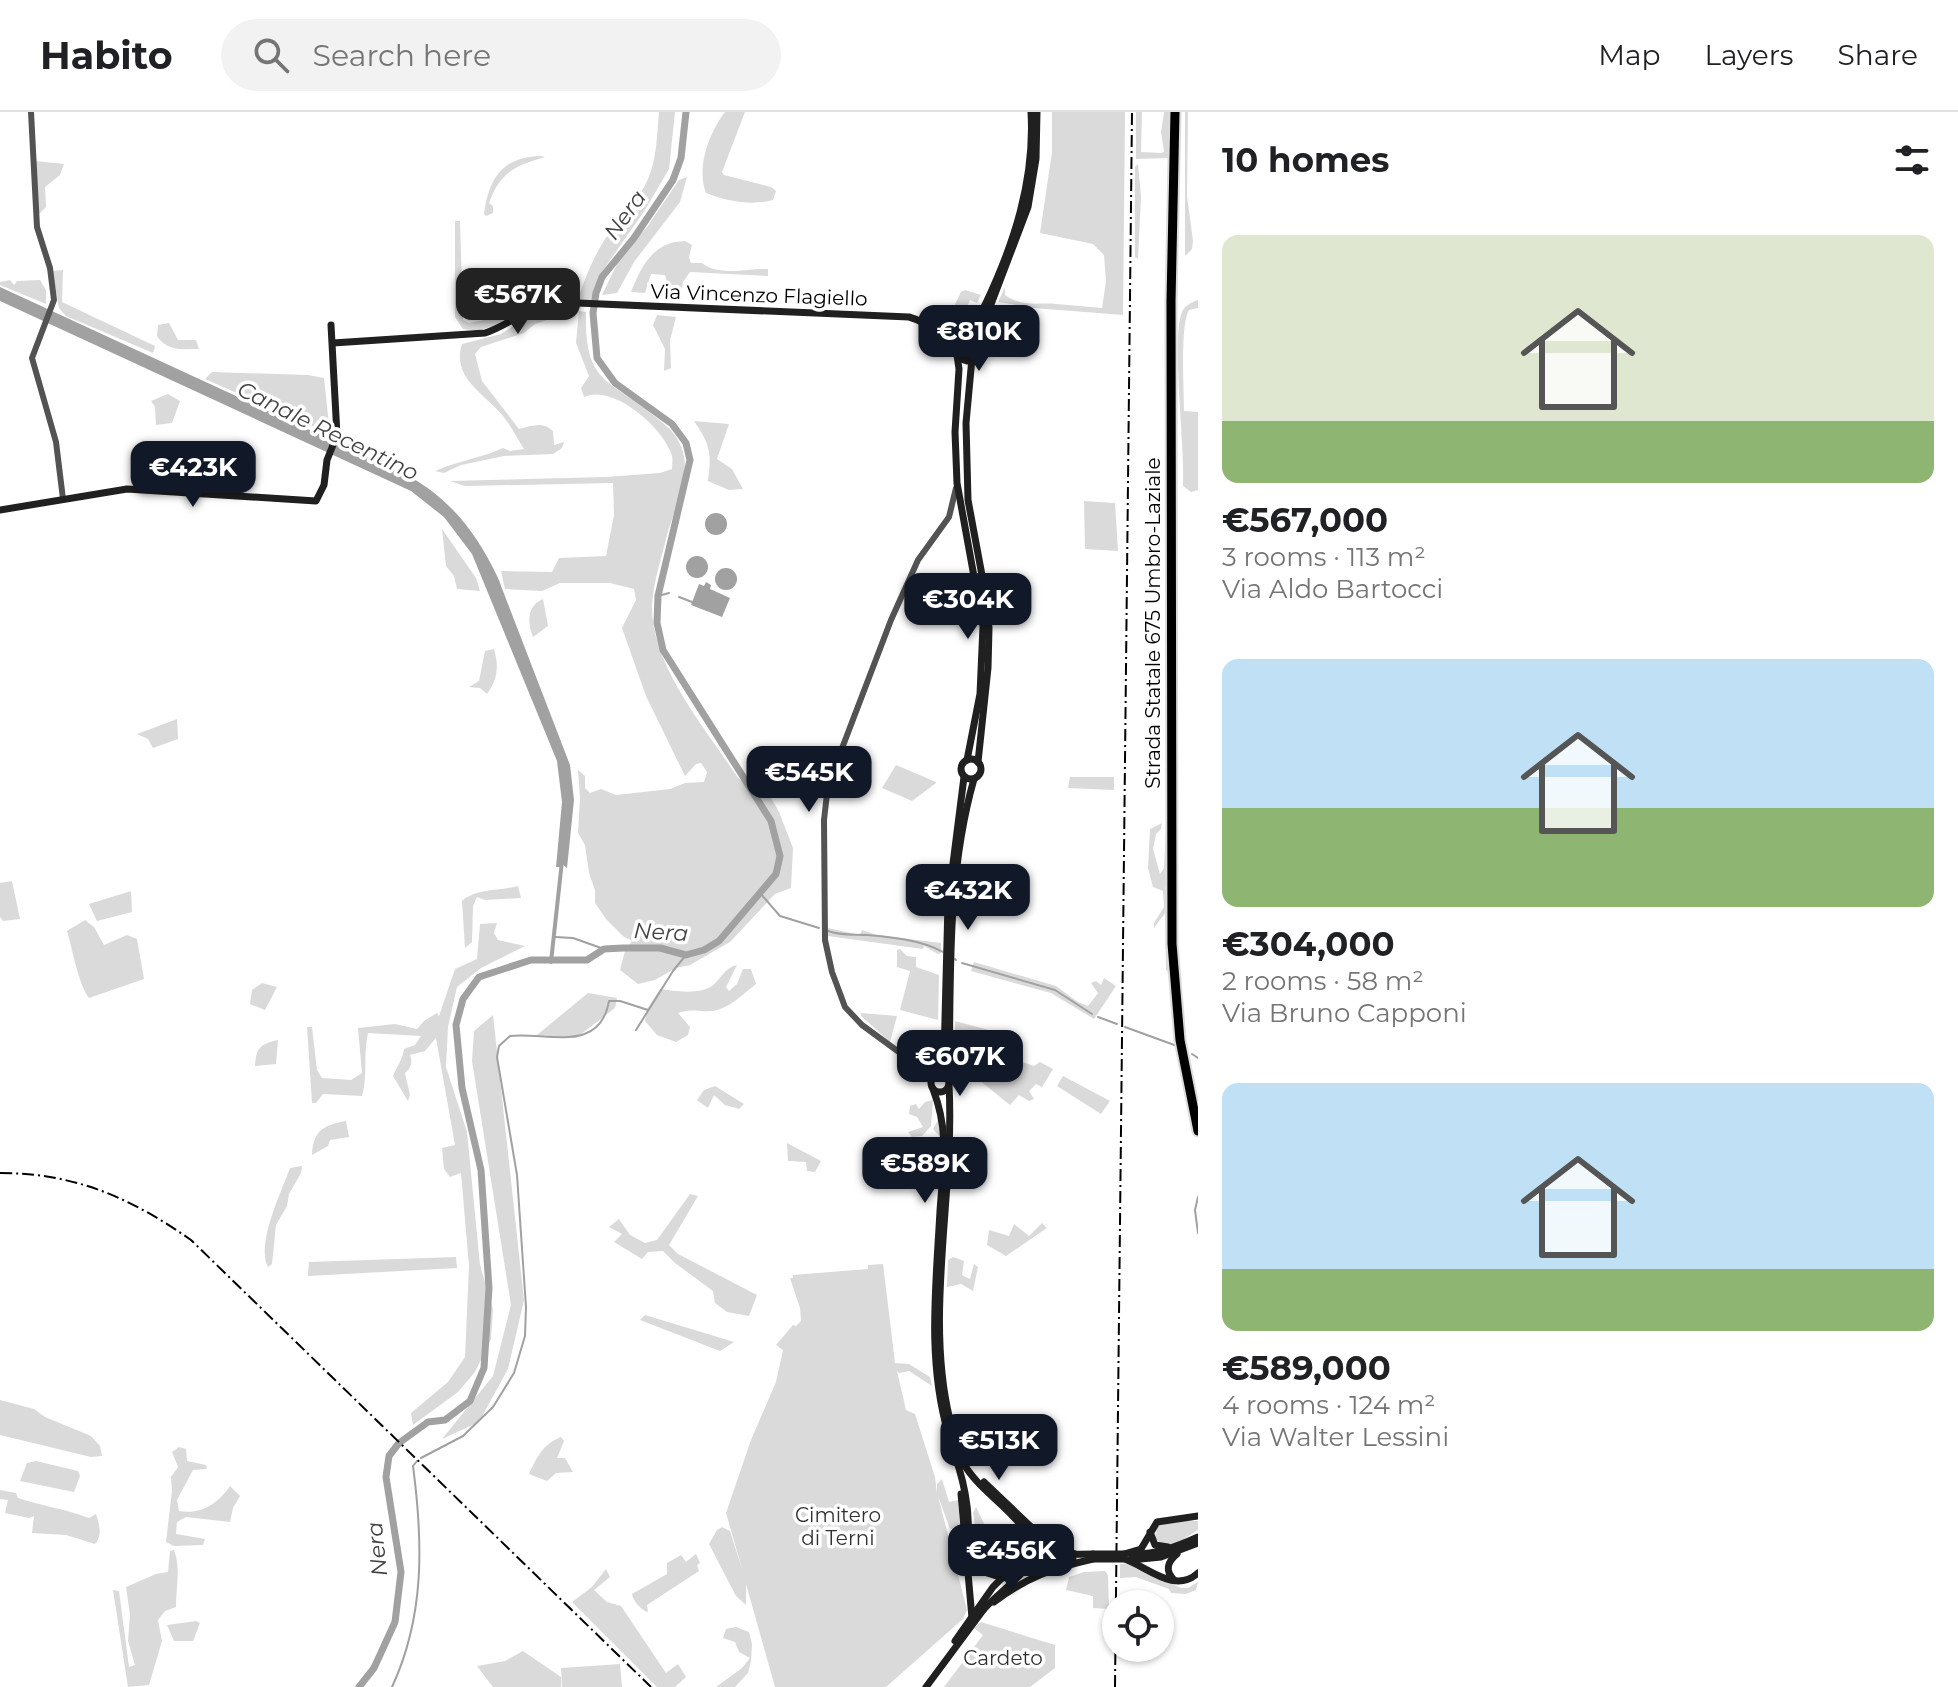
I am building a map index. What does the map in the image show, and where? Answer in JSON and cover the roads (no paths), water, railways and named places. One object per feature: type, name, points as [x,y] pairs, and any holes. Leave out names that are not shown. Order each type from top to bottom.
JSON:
[{"type":"highway","name":"Strada Statale 675 Umbro-Laziale","points":[[1178,112],[1175,333],[1178,968],[1188,1055],[1198,1108]]},
{"type":"highway","name":"Strada Statale 675 Umbro-Laziale","points":[[1178,112],[1171,317],[1172,944],[1180,1040],[1198,1131]]},
{"type":"main road","points":[[1034,112],[1031,159],[1023,205],[987,300],[971,332],[960,344],[957,355],[960,380],[955,432],[957,483],[983,626],[984,658],[967,760],[961,768],[964,777],[948,903],[944,1058],[931,1083],[945,1130],[934,1343],[936,1380],[963,1480],[971,1554],[984,1572],[1003,1578],[1076,1559],[1151,1559],[1183,1550]]},
{"type":"main road","points":[[924,1687],[995,1595],[1028,1565],[1032,1554],[1032,1543],[1026,1531],[990,1496],[961,1459],[950,1421],[940,1358],[950,1135],[953,902],[963,828],[974,779],[980,773],[978,762],[988,668],[989,628],[967,484],[966,423],[973,354],[1028,207],[1036,159],[1034,112]]},
{"type":"main road","name":"Via Vincenzo Flagiello","points":[[333,343],[485,333],[536,306],[565,303],[903,316],[922,321],[960,344],[968,343],[973,354]]},
{"type":"main road","points":[[0,510],[146,489],[313,502],[319,498],[324,485],[337,424],[333,365],[333,343],[331,325],[335,334],[351,341],[336,354],[333,365]]},
{"type":"main road","name":"Via Vincenzo Flagiello","points":[[946,338],[957,355]]},
{"type":"main road","points":[[957,355],[964,361],[973,354]]},
{"type":"main road","points":[[957,483],[962,486],[967,484]]},
{"type":"main road","points":[[967,760],[978,762]]},
{"type":"main road","points":[[964,777],[974,779]]},
{"type":"main road","points":[[935,1076],[945,1075],[949,1083]]},
{"type":"main road","points":[[933,1089],[944,1092],[949,1083]]},
{"type":"main road","points":[[950,1421],[973,1470],[1048,1543],[1076,1559]]},
{"type":"main road","points":[[954,1452],[972,1618]]},
{"type":"main road","points":[[1124,1557],[1141,1549],[1150,1530],[1161,1520],[1198,1516]]},
{"type":"main road","points":[[1150,1530],[1155,1545],[1173,1547]]},
{"type":"main road","points":[[1124,1557],[1148,1555],[1198,1540]]},
{"type":"main road","points":[[1175,1582],[1169,1576],[1168,1564],[1198,1540]]},
{"type":"main road","points":[[924,1687],[999,1580],[1018,1562],[1045,1555],[1076,1559]]},
{"type":"main road","points":[[1124,1557],[1175,1582],[1188,1581],[1198,1573]]},
{"type":"main road","points":[[983,1610],[1038,1574],[1076,1559]]},
{"type":"street","points":[[31,112],[37,227],[53,284],[52,310],[34,348],[33,368],[56,442],[63,499]]},
{"type":"street","points":[[935,1076],[862,1025],[845,1007],[832,972],[825,940],[824,820],[828,785],[891,620],[918,560],[953,509],[957,483]]},
{"type":"street","points":[[944,525],[957,520],[966,525]]},
{"type":"waterway","name":"Nera","points":[[359,1687],[374,1668],[395,1622],[401,1572],[386,1477],[389,1456],[399,1443],[428,1422],[445,1420],[470,1401],[484,1368],[489,1288],[481,1170],[462,1088],[456,1025],[463,999],[479,977],[531,960],[587,960],[604,949],[660,948],[686,955],[704,950],[719,941],[776,874],[780,856],[771,821],[663,650],[657,623],[658,596],[690,460],[686,443],[672,424],[615,383],[597,358],[593,313],[596,293],[602,277],[634,238],[673,180],[681,158],[686,112]]},
{"type":"waterway","points":[[658,596],[669,593]]},
{"type":"waterway","points":[[679,597],[692,602]]},
{"type":"waterway","name":"Canale Recentino","points":[[551,962],[562,861]]},
{"type":"waterway","points":[[760,893],[780,916],[819,928]]},
{"type":"waterway","points":[[828,931],[906,940],[943,952]]},
{"type":"waterway","name":"Canale Recentino","points":[[555,937],[573,938],[604,949]]},
{"type":"waterway","points":[[636,1030],[686,955]]},
{"type":"waterway","points":[[962,963],[1055,990],[1092,1014]]},
{"type":"waterway","points":[[421,1458],[463,1436],[493,1407],[514,1373],[525,1336],[526,1307],[517,1175],[497,1057],[499,1046],[510,1036],[570,1037],[583,1034],[595,1028],[604,1018],[609,1001],[620,1001],[648,1010]]},
{"type":"waterway","points":[[1098,1017],[1117,1024]]},
{"type":"waterway","points":[[1125,1027],[1177,1046]]},
{"type":"waterway","points":[[1192,1054],[1198,1058]]},
{"type":"waterway","points":[[1198,1197],[1195,1210],[1198,1233]]},
{"type":"waterway","points":[[392,1687],[403,1660],[416,1606],[419,1523],[413,1466],[417,1461]]},
{"type":"railway","points":[[1115,1687],[1132,112]]},
{"type":"railway","points":[[0,1173],[53,1178],[101,1191],[124,1200],[191,1240],[651,1687]]},
{"type":"park label","name":"Cimitero di Terni","points":[[838,1526]]},
{"type":"park label","name":"Cardeto","points":[[1003,1658]]}]
